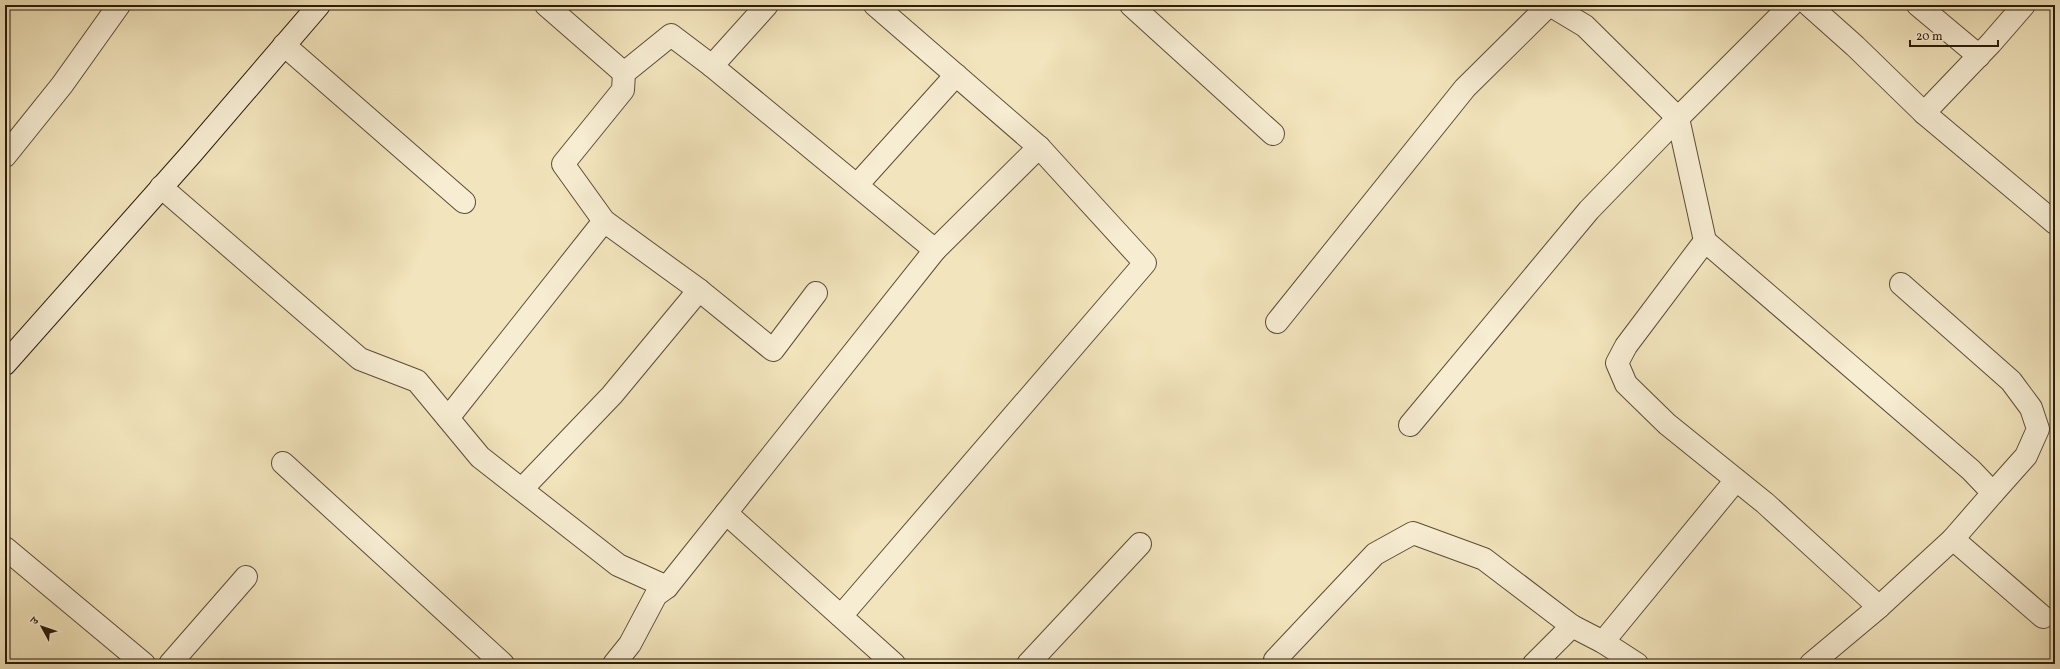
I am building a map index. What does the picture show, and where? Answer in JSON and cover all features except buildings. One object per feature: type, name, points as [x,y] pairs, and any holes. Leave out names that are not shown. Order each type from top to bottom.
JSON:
[{"type":"street","points":[[5,156],[62,85],[119,5]]},
{"type":"street","points":[[5,364],[319,5]]},
{"type":"street","points":[[546,5],[624,74]]},
{"type":"street","points":[[712,66],[767,5]]},
{"type":"street","points":[[841,616],[1145,263],[1039,147],[875,5]]},
{"type":"street","points":[[1131,5],[1273,134]]},
{"type":"street","points":[[1277,322],[1465,88],[1549,5],[1585,26],[1678,118],[1704,241],[1971,470],[1993,493]]},
{"type":"street","points":[[1410,425],[1589,210],[1790,5]]},
{"type":"street","points":[[1809,5],[1855,46],[1924,113],[2055,223]]},
{"type":"street","points":[[1918,5],[1979,56]]},
{"type":"street","points":[[1924,113],[1979,56],[2024,5]]},
{"type":"street","points":[[816,293],[773,350],[699,290],[604,220],[563,164],[622,90],[624,74],[671,35],[712,66],[935,250]]},
{"type":"street","points":[[284,45],[464,202]]},
{"type":"street","points":[[857,185],[956,74]]},
{"type":"street","points":[[614,664],[630,644],[656,595],[667,587],[935,250],[1039,147]]},
{"type":"street","points":[[161,187],[360,358],[417,381],[480,457],[618,565],[667,587]]},
{"type":"street","points":[[448,418],[604,220]]},
{"type":"street","points":[[1704,241],[1626,346],[1617,363],[1626,384],[1667,424],[1765,504],[1879,607]]},
{"type":"street","points":[[1811,664],[1879,607],[1953,539],[2026,456],[2038,429],[2031,408],[2011,381],[1901,284]]},
{"type":"street","points":[[522,490],[612,395],[699,290]]},
{"type":"street","points":[[283,463],[503,664]]},
{"type":"street","points":[[1603,642],[1736,480]]},
{"type":"street","points":[[726,512],[894,664]]},
{"type":"street","points":[[1276,664],[1275,660],[1375,554],[1413,533],[1484,559],[1572,626],[1603,642],[1637,664]]},
{"type":"street","points":[[1953,539],[2043,617]]},
{"type":"street","points":[[1028,664],[1140,544]]},
{"type":"street","points":[[5,548],[144,664]]},
{"type":"street","points":[[170,664],[246,577]]},
{"type":"street","points":[[1534,664],[1572,626]]}]
